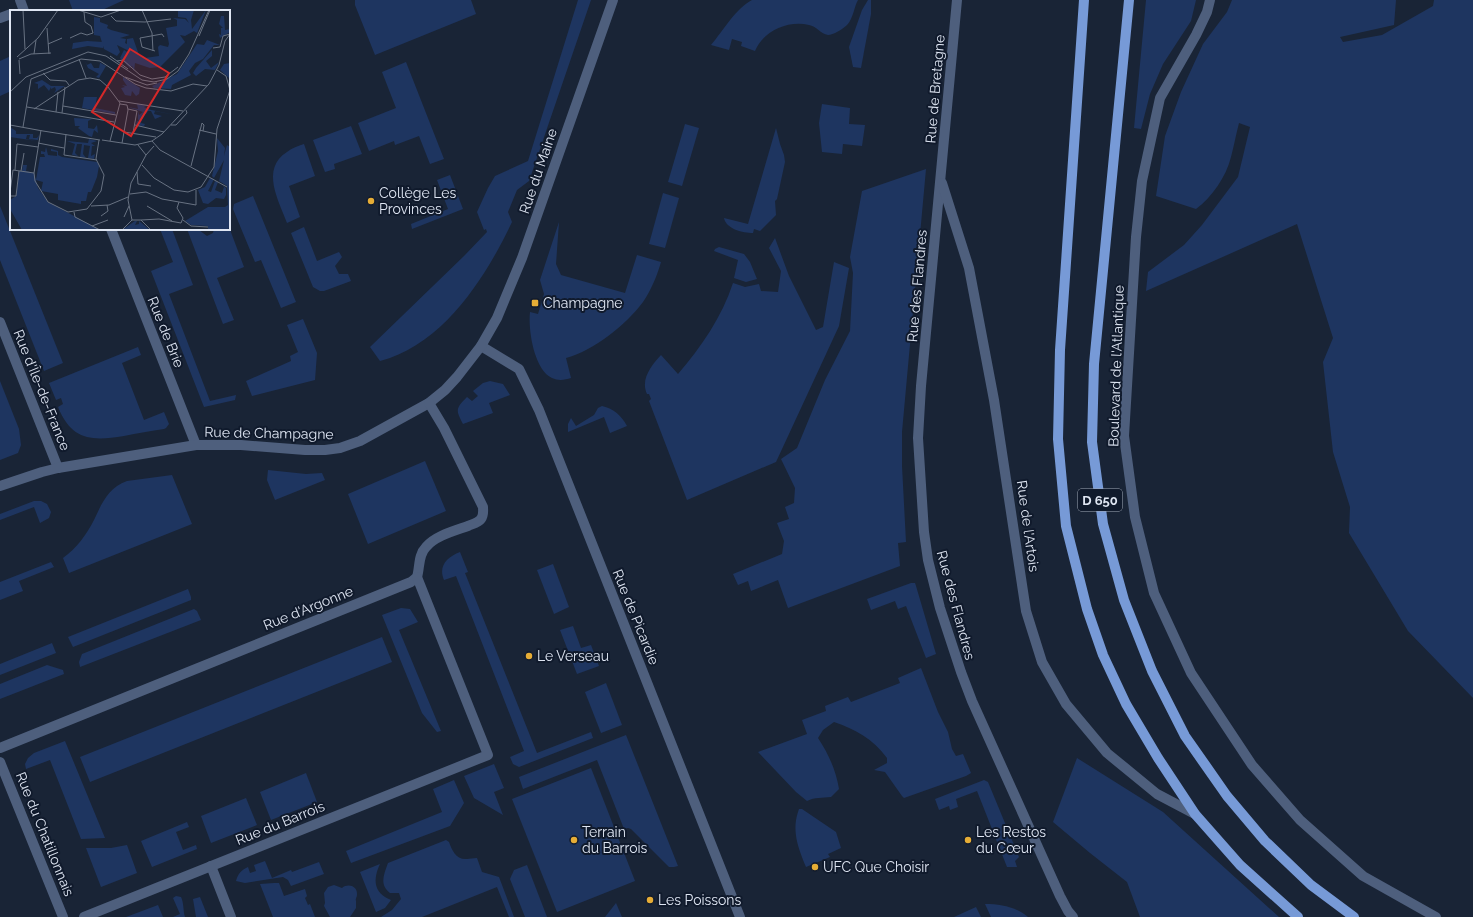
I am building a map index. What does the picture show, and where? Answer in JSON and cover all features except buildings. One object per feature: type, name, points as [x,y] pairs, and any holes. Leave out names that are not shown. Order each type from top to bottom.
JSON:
[{"type":"main road","name":"D 650","points":[[1084,0],[1060,350],[1058,439],[1066,526],[1087,609],[1103,655],[1126,704],[1158,758],[1195,814],[1240,865],[1298,917]]},
{"type":"main road","name":"Boulevard de l'Atlantique","points":[[1129,0],[1094,364],[1092,442],[1103,524],[1124,600],[1152,671],[1186,736],[1227,796],[1265,841],[1310,885],[1354,917]]},
{"type":"street","name":"Rue du Maine","points":[[481,346],[497,318],[522,258],[613,0]]},
{"type":"street","name":"Rue de Bretagne","points":[[941,180],[956,0]]},
{"type":"street","name":"Boulevard de l'Atlantique","points":[[1210,0],[1207,12],[1196,35],[1160,98],[1142,181],[1136,237],[1124,436],[1135,517],[1154,593],[1191,673],[1252,765],[1300,820],[1363,876],[1436,917]]},
{"type":"street","points":[[0,18],[10,14]]},
{"type":"street","name":"Rue de l'Artois","points":[[941,180],[969,268],[994,400],[1026,611],[1042,662],[1066,704],[1107,753],[1157,794],[1195,814]]},
{"type":"street","name":"Rue des Flandres","points":[[941,180],[921,386],[918,438],[924,532],[928,560],[940,608],[972,701],[1060,896],[1073,917]]},
{"type":"street","name":"Rue de Brie","points":[[111,230],[196,445]]},
{"type":"street","name":"Rue d'Île-de-France","points":[[0,322],[58,468]]},
{"type":"street","name":"Rue de Champagne","points":[[0,486],[58,468],[196,445],[241,445],[305,450],[333,450],[360,441],[428,403],[445,390],[481,346]]},
{"type":"street","name":"Rue de Picardie","points":[[481,346],[519,368],[539,410],[740,917]]},
{"type":"street","points":[[417,577],[419,562],[425,548],[441,537],[476,523],[482,518],[484,513],[454,448],[428,403]]},
{"type":"street","name":"Rue d'Argonne","points":[[0,748],[404,585],[417,577]]},
{"type":"street","name":"Rue du Barrois","points":[[84,917],[488,754],[417,577]]},
{"type":"street","name":"Rue du Chatillonnais","points":[[0,762],[64,917]]},
{"type":"street","points":[[211,866],[232,917]]},
{"type":"shaded area","points":[[69,0],[124,0],[102,10],[73,10]]},
{"type":"shaded area","points":[[355,0],[471,0],[476,14],[375,55],[355,5]]},
{"type":"shaded area","points":[[578,0],[591,0],[529,181],[517,190],[508,212],[512,222],[489,265],[460,306],[443,324],[424,340],[403,353],[380,361],[370,347],[487,232],[486,229],[484,230],[477,212],[495,176],[528,161]]},
{"type":"shaded area","points":[[752,0],[858,0],[847,25],[833,34],[825,34],[809,25],[793,24],[770,33],[759,44],[755,51],[741,46],[742,42],[732,39],[729,50],[711,45],[735,14]]},
{"type":"shaded area","points":[[868,0],[871,0],[871,14],[861,68],[853,67],[849,47],[862,10]]},
{"type":"shaded area","points":[[1146,0],[1196,0],[1191,21],[1163,64],[1150,94],[1141,129],[1134,128]]},
{"type":"shaded area","points":[[1232,0],[1396,0],[1394,25],[1340,37],[1343,42],[1382,35],[1433,6],[1434,0],[1473,0],[1473,698],[1408,631],[1349,533],[1350,507],[1333,452],[1323,362],[1333,338],[1297,224],[1146,291],[1148,272],[1184,245],[1202,225],[1238,177],[1250,127],[1239,123],[1226,172],[1208,199],[1196,209],[1156,196],[1165,136],[1181,92],[1203,44],[1227,12]]},
{"type":"shaded area","points":[[10,56],[10,91],[0,96],[0,61]]},
{"type":"shaded area","points":[[406,62],[444,159],[430,164],[419,136],[395,145],[394,141],[369,151],[358,123],[396,108],[382,72]]},
{"type":"shaded area","points":[[822,104],[850,108],[849,124],[865,125],[862,146],[843,144],[842,154],[822,152],[819,123]]},
{"type":"shaded area","points":[[685,124],[699,128],[682,186],[668,182]]},
{"type":"shaded area","points":[[351,126],[362,154],[334,164],[335,169],[325,172],[313,140]]},
{"type":"shaded area","points":[[776,128],[785,162],[777,199],[775,201],[776,215],[760,231],[754,229],[753,233],[749,233],[731,228],[725,222],[724,218],[748,224]]},
{"type":"shaded area","points":[[304,144],[315,176],[289,186],[300,217],[287,223],[276,195],[273,176],[274,167],[279,159],[287,152]]},
{"type":"shaded area","points":[[926,169],[902,432],[902,466],[906,542],[898,543],[900,566],[788,608],[778,580],[751,591],[748,581],[738,585],[733,574],[782,554],[784,541],[777,523],[789,519],[785,507],[794,503],[795,488],[781,459],[797,448],[825,380],[850,331],[853,273],[850,257],[862,191]]},
{"type":"shaded area","points":[[450,175],[463,209],[412,229],[411,224],[448,209],[437,180]]},
{"type":"shaded area","points":[[663,193],[679,198],[665,248],[649,244]]},
{"type":"shaded area","points":[[253,196],[296,302],[281,308],[261,260],[255,262],[233,209],[234,204]]},
{"type":"shaded area","points":[[0,206],[63,363],[44,371],[0,260]]},
{"type":"shaded area","points":[[559,222],[556,264],[561,275],[625,293],[637,255],[661,262],[651,288],[636,311],[618,328],[598,343],[587,350],[566,358],[571,378],[562,380],[552,378],[541,366],[531,338],[530,329],[530,312],[538,314],[544,294],[540,280]]},
{"type":"shaded area","points":[[304,227],[317,261],[339,252],[342,257],[335,266],[339,274],[348,274],[351,281],[324,291],[320,291],[313,287],[291,233]]},
{"type":"shaded area","points":[[160,230],[172,230],[193,285],[169,294],[210,401],[236,395],[235,400],[204,407],[151,271],[173,262]]},
{"type":"shaded area","points":[[187,230],[199,230],[207,236],[213,233],[214,230],[230,230],[244,267],[217,278],[234,320],[223,324]]},
{"type":"shaded area","points":[[775,238],[789,276],[816,330],[823,327],[834,262],[849,268],[839,326],[776,462],[687,500],[649,401],[651,399],[645,388],[646,378],[654,363],[661,355],[678,374],[695,353],[717,320],[733,283],[745,287],[759,284],[761,291],[778,292],[781,271],[769,248]]},
{"type":"shaded area","points":[[719,247],[744,254],[750,262],[757,279],[746,282],[734,278],[738,260],[714,251]]},
{"type":"shaded area","points":[[303,319],[317,353],[315,380],[252,396],[246,381],[291,361],[290,356],[298,352],[287,325]]},
{"type":"shaded area","points":[[138,347],[141,355],[122,363],[144,420],[164,412],[169,424],[166,428],[113,438],[93,438],[84,436],[70,427],[58,407],[63,404],[61,398],[56,400],[49,383]]},
{"type":"shaded area","points":[[0,381],[19,429],[21,445],[18,453],[0,460]]},
{"type":"shaded area","points":[[490,381],[503,384],[510,395],[489,403],[493,413],[463,424],[458,412],[460,404],[467,397],[472,401],[478,396],[473,391],[483,383]]},
{"type":"shaded area","points":[[602,406],[617,413],[627,426],[610,433],[604,417],[568,432],[568,424],[571,418],[576,426],[594,415],[598,408]]},
{"type":"shaded area","points":[[425,461],[446,511],[368,544],[348,494]]},
{"type":"shaded area","points":[[268,470],[306,474],[322,473],[325,480],[275,500],[267,480]]},
{"type":"shaded area","points":[[172,475],[192,524],[69,573],[63,558],[77,546],[85,536],[110,492],[120,484],[127,481]]},
{"type":"shaded area","points":[[34,501],[41,501],[47,504],[51,512],[49,518],[40,523],[34,507],[0,520],[0,514]]},
{"type":"shaded area","points":[[460,552],[468,572],[465,573],[537,753],[591,732],[593,738],[519,767],[513,764],[510,757],[524,751],[456,576],[444,580],[442,575],[443,566],[448,559]]},
{"type":"shaded area","points":[[51,562],[54,567],[19,581],[23,591],[0,600],[0,582]]},
{"type":"shaded area","points":[[553,564],[569,607],[554,614],[537,570]]},
{"type":"shaded area","points":[[911,583],[915,583],[936,654],[926,658],[906,606],[898,609],[895,601],[871,610],[867,599]]},
{"type":"shaded area","points":[[188,589],[191,600],[73,647],[68,637]]},
{"type":"shaded area","points":[[401,608],[410,609],[418,622],[399,630],[441,731],[437,732],[422,713],[382,615]]},
{"type":"shaded area","points":[[194,609],[197,611],[201,620],[80,667],[79,662],[82,654]]},
{"type":"shaded area","points":[[573,626],[581,648],[591,645],[599,666],[577,674],[560,630]]},
{"type":"shaded area","points":[[382,637],[392,662],[90,782],[80,757]]},
{"type":"shaded area","points":[[52,643],[56,653],[0,675],[0,664]]},
{"type":"shaded area","points":[[47,665],[63,670],[64,674],[0,699],[0,684]]},
{"type":"shaded area","points":[[921,668],[938,712],[948,732],[952,749],[956,756],[963,754],[971,773],[966,776],[904,798],[885,772],[874,770],[887,763],[887,758],[882,751],[870,740],[849,728],[834,722],[823,730],[818,738],[831,762],[839,789],[831,797],[816,798],[807,801],[796,792],[758,752],[807,734],[802,720],[826,711],[825,706],[848,697],[851,702],[900,683],[898,678]]},
{"type":"shaded area","points":[[606,683],[622,725],[601,733],[585,692]]},
{"type":"shaded area","points":[[626,735],[678,866],[669,867],[631,829],[624,829],[597,760],[523,789],[519,777]]},
{"type":"shaded area","points":[[65,741],[105,838],[81,839],[50,760],[26,769],[25,764],[28,758],[34,753]]},
{"type":"shaded area","points":[[1077,758],[1163,812],[1279,917],[1140,917],[1127,882],[1053,822]]},
{"type":"shaded area","points":[[494,764],[504,788],[494,792],[503,815],[474,798],[464,776]]},
{"type":"shaded area","name":"Terrain du Barrois","points":[[591,768],[635,881],[557,912],[512,799]]},
{"type":"shaded area","points":[[306,773],[317,802],[271,820],[260,792]]},
{"type":"shaded area","points":[[454,780],[464,803],[450,826],[351,863],[346,851],[442,812],[433,789]]},
{"type":"shaded area","points":[[984,780],[988,782],[1019,857],[1015,861],[1017,867],[1007,867],[977,791],[956,799],[958,807],[950,810],[949,806],[939,810],[935,799]]},
{"type":"shaded area","points":[[246,798],[257,825],[211,843],[201,816]]},
{"type":"shaded area","points":[[799,809],[802,809],[836,832],[841,848],[828,854],[830,857],[806,867],[796,838],[796,824]]},
{"type":"shaded area","points":[[187,822],[189,827],[176,832],[183,850],[196,845],[197,849],[152,867],[141,841]]},
{"type":"shaded area","points":[[446,840],[449,842],[457,856],[463,859],[477,858],[482,872],[499,877],[514,917],[509,917],[497,887],[422,917],[381,917],[392,910],[401,899],[399,893],[390,893],[384,886],[383,879],[388,863]]},
{"type":"shaded area","points":[[127,845],[137,873],[101,887],[86,848],[111,848]]},
{"type":"shaded area","points":[[265,861],[272,878],[291,870],[292,872],[319,862],[324,874],[291,886],[288,880],[283,877],[245,883],[236,881],[243,869],[248,867],[250,873],[256,871],[254,865]]},
{"type":"shaded area","points":[[380,864],[376,875],[376,885],[381,894],[391,900],[385,908],[376,912],[360,872]]},
{"type":"shaded area","points":[[527,865],[547,917],[525,917],[510,879],[514,870]]},
{"type":"shaded area","points":[[279,883],[284,896],[305,889],[307,896],[305,898],[308,905],[310,904],[315,917],[273,917],[260,884]]},
{"type":"shaded area","points":[[334,885],[342,888],[344,886],[352,886],[356,889],[356,908],[350,917],[330,917],[324,906],[324,893],[328,887]]},
{"type":"shaded area","points":[[176,896],[181,897],[185,917],[173,917],[180,914],[173,898]]},
{"type":"shaded area","points":[[200,897],[208,917],[196,917],[193,899]]},
{"type":"shaded area","points":[[616,903],[622,917],[605,917]]},
{"type":"shaded area","points":[[985,904],[1008,907],[1028,917],[991,917]]},
{"type":"shaded area","points":[[158,905],[163,917],[126,917]]},
{"type":"shaded area","points":[[976,907],[981,917],[954,917]]},
{"type":"place","name":"Collège Les Provinces","points":[[371,201]]},
{"type":"place","name":"Champagne","points":[[535,303]]},
{"type":"place","name":"Le Verseau","points":[[529,656]]},
{"type":"place","name":"Terrain du Barrois","points":[[574,840]]},
{"type":"place","name":"Les Restos du Cœur","points":[[968,840]]},
{"type":"place","name":"UFC Que Choisir","points":[[815,867]]},
{"type":"place","name":"Les Poissons","points":[[650,900]]}]
